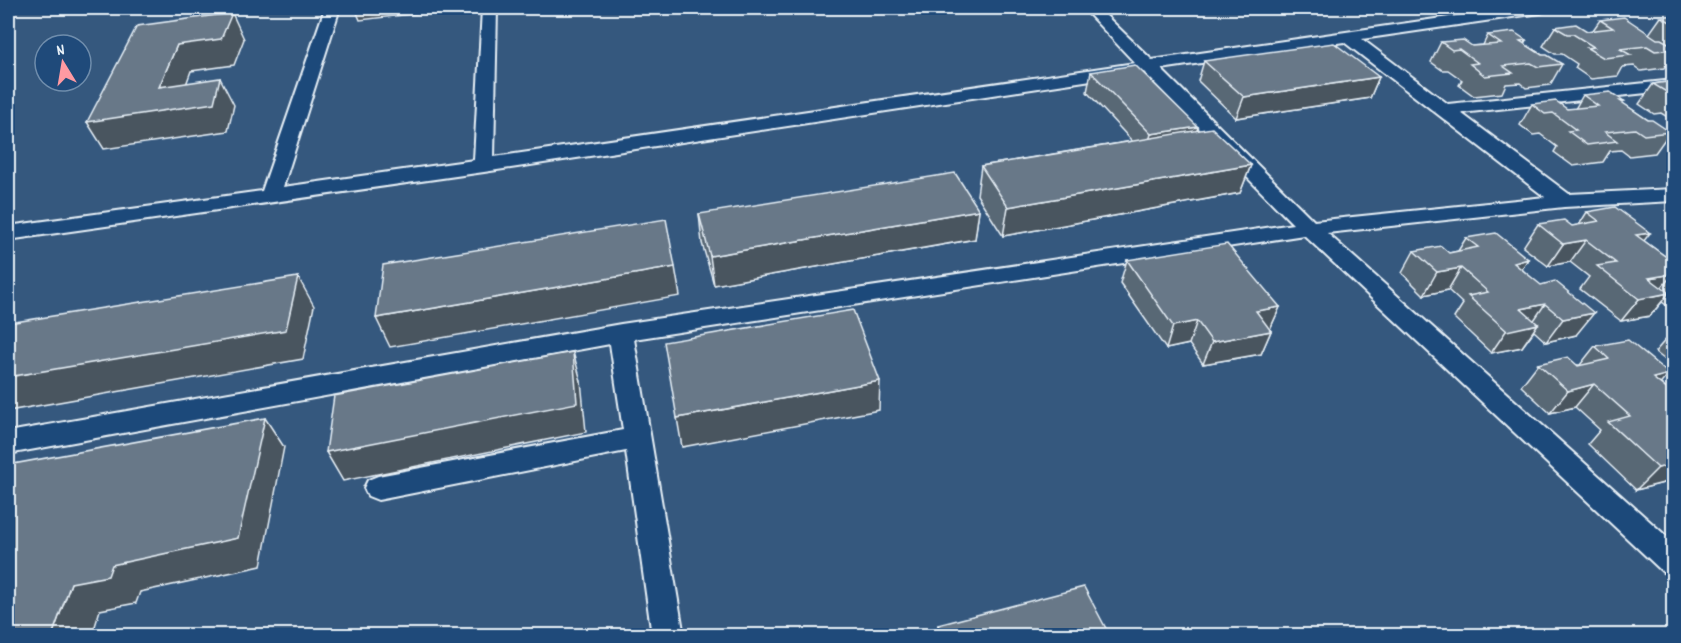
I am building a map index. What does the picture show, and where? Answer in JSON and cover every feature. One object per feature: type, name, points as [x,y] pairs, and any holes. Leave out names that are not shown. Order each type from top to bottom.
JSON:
[{"type":"lane","points":[[270,196],[332,8]]},
{"type":"lane","points":[[484,166],[489,8]]},
{"type":"lane","points":[[1090,8],[1309,228],[1674,563]]},
{"type":"lane","points":[[8,233],[484,166],[1148,64],[1540,8]]},
{"type":"lane","points":[[1347,36],[1564,201]]},
{"type":"lane","points":[[1442,110],[1674,85]]},
{"type":"lane","points":[[8,443],[621,333],[1309,228],[1564,201],[1674,195]]},
{"type":"lane","points":[[621,333],[668,636]]},
{"type":"lane","points":[[378,488],[637,438]]},
{"type":"building","points":[[232,13],[221,39],[177,45],[159,87],[220,78],[214,103],[87,122],[137,26]]},
{"type":"building","points":[[1674,15],[1674,24],[1661,17]]},
{"type":"building","points":[[1624,17],[1657,39],[1674,46],[1674,49],[1655,51],[1647,46],[1620,49],[1631,55],[1604,58],[1587,48],[1594,47],[1573,34],[1567,34],[1555,27],[1576,24],[1587,31],[1613,28],[1600,20]]},
{"type":"building","points":[[1514,32],[1526,40],[1520,41],[1562,64],[1538,67],[1531,63],[1503,66],[1513,73],[1485,76],[1470,64],[1478,63],[1459,49],[1452,50],[1441,42],[1463,40],[1472,46],[1501,44],[1488,35]]},
{"type":"building","points":[[1334,43],[1379,77],[1244,97],[1204,61]]},
{"type":"building","points":[[1135,65],[1198,127],[1151,134],[1091,72]]},
{"type":"building","points":[[1674,81],[1674,92],[1668,93],[1653,84]]},
{"type":"building","points":[[1610,92],[1648,120],[1652,120],[1670,132],[1644,135],[1635,129],[1605,132],[1617,141],[1587,145],[1568,131],[1576,130],[1553,113],[1545,114],[1532,104],[1556,101],[1567,109],[1598,106],[1583,95]]},
{"type":"building","points":[[1212,128],[1251,165],[1008,207],[981,166]]},
{"type":"building","points":[[955,173],[979,210],[710,256],[699,214]]},
{"type":"building","points":[[1615,207],[1650,233],[1636,235],[1665,256],[1674,254],[1674,275],[1649,278],[1669,293],[1639,299],[1597,266],[1616,263],[1586,240],[1563,244],[1538,224],[1564,220],[1572,226],[1599,221],[1587,212]]},
{"type":"building","points":[[666,219],[675,267],[376,318],[383,265]]},
{"type":"building","points":[[1496,233],[1528,259],[1514,263],[1541,285],[1555,281],[1594,313],[1563,319],[1545,304],[1521,309],[1538,324],[1507,331],[1468,296],[1488,292],[1461,268],[1437,272],[1414,251],[1441,246],[1449,253],[1478,247],[1466,238]]},
{"type":"building","points":[[1227,244],[1280,307],[1256,311],[1271,331],[1212,342],[1197,321],[1173,326],[1127,260]]},
{"type":"building","points":[[298,277],[286,330],[8,377],[9,323]]},
{"type":"building","points":[[853,310],[880,381],[677,418],[664,342]]},
{"type":"building","points":[[1628,340],[1669,374],[1653,378],[1674,395],[1674,438],[1670,439],[1674,442],[1674,464],[1658,468],[1608,422],[1630,416],[1594,384],[1568,391],[1538,364],[1568,357],[1578,366],[1609,359],[1595,346]]},
{"type":"building","points":[[573,352],[577,403],[326,452],[334,396]]},
{"type":"building","points":[[265,418],[238,538],[112,565],[108,576],[71,583],[52,636],[8,636],[8,465]]},
{"type":"building","points":[[1084,587],[1110,636],[942,636],[938,625]]}]
